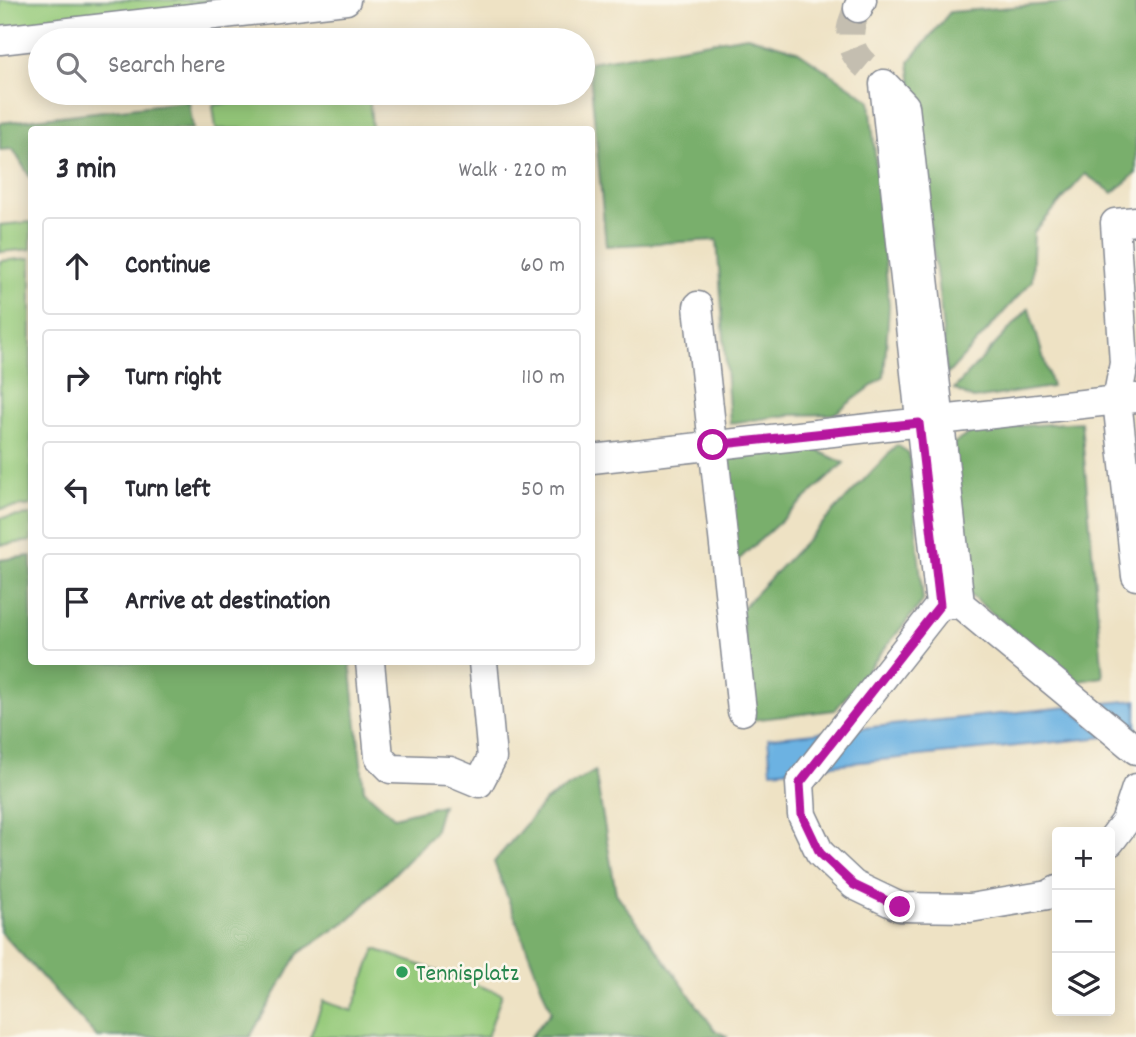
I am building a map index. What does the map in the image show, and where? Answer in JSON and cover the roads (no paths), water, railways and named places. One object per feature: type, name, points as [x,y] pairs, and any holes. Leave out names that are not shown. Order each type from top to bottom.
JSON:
[{"type":"street","points":[[104,28],[345,0]]},
{"type":"street","points":[[0,40],[28,37]]},
{"type":"street","points":[[875,75],[905,106],[929,422],[950,604],[1136,750]]},
{"type":"street","points":[[1136,222],[1115,223],[1136,576]]},
{"type":"street","points":[[698,306],[742,711]]},
{"type":"street","points":[[595,458],[1127,399]]},
{"type":"street","points":[[950,604],[800,783],[802,815],[820,853],[854,885],[900,907],[970,908],[1052,893]]},
{"type":"street","points":[[370,665],[379,757],[391,769],[450,771],[479,783],[492,758],[483,665]]},
{"type":"street","points":[[1115,835],[1125,822],[1136,788]]},
{"type":"water","points":[[1136,700],[1136,734],[1096,704]]},
{"type":"water","points":[[1068,707],[1105,737],[822,766],[853,729]]},
{"type":"water","points":[[823,732],[794,769],[771,771],[768,738]]},
{"type":"tunnel","points":[[858,8],[850,38],[855,53],[866,66]]},
{"type":"place","name":"Tennisplatz","points":[[402,972]]}]
